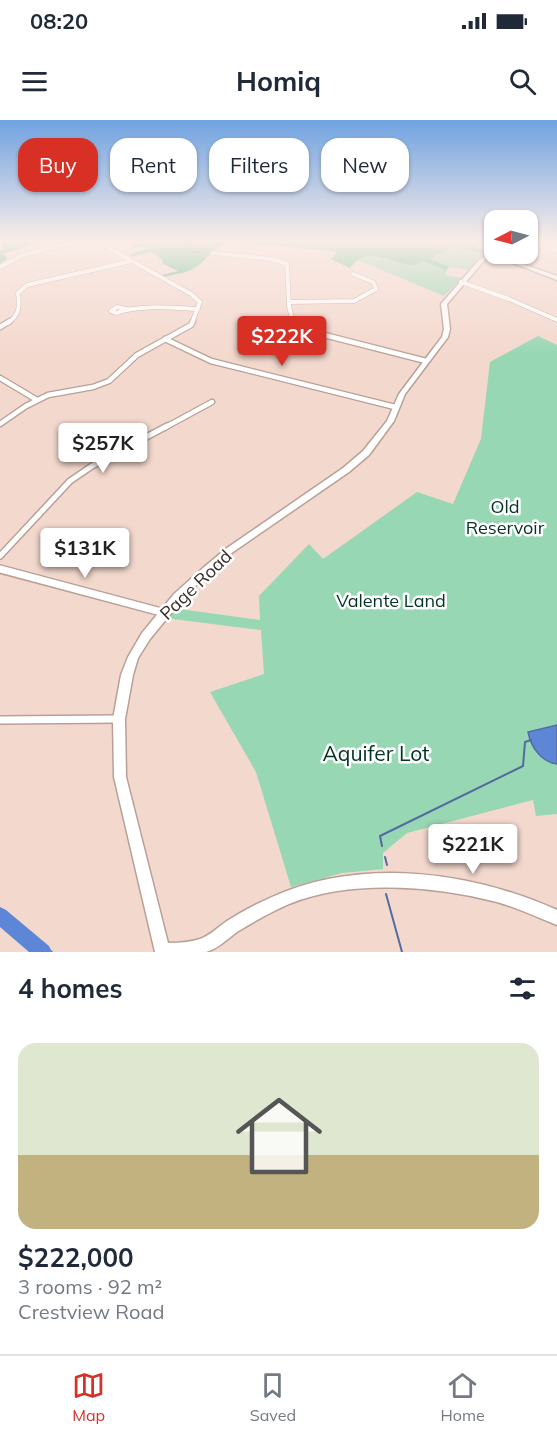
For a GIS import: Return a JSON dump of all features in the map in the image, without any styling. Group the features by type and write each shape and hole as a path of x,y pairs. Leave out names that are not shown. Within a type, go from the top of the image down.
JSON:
{"main road":[{"path":"461,282 464,279"},
{"name":"Page Road","path":"163,951 120,777 119,719 127,675 133,657 178,597 230,550 346,470 366,453 383,433 395,407 445,337 447,325 442,307 461,282"},
{"path":"163,951 205,947 248,918 295,894 345,882 376,879 437,885 503,897 527,903 557,918"}],"street":[{"path":"0,327 17,315 20,308 18,293 27,285 54,279"},
{"path":"0,424 37,400 110,381 137,354 191,324 200,302 163,279"},
{"path":"291,279 292,321 301,329 426,361"},
{"path":"290,302 354,301 376,289 373,282 365,279"},
{"path":"461,282 509,299 557,320"},
{"path":"127,309 198,309"},
{"path":"165,339 211,361 395,407"},
{"path":"0,378 37,400"},
{"path":"0,556 70,481 92,466 212,402"},
{"path":"0,569 165,613"},
{"path":"0,720 119,719"}],"green space":[{"path":"403,279 461,279 444,296"},
{"path":"538,336 557,345 557,814 536,816 533,800 407,833 383,853 383,869 342,873 291,887 256,772 210,692 264,674 261,630 165,618 172,608 260,620 259,596 309,544 323,559 417,492 453,504 481,439 490,362"}],"water":[{"path":"557,725 557,764 551,763 538,753 528,732"},
{"path":"16,920 52,952 32,952 16,937"}],"waterway":[{"path":"382,846 380,836 523,766 525,742 531,740"},
{"path":"385,857 387,865"},
{"path":"386,894 402,952"},
{"path":"0,916 43,952"}],"park label":[{"name":"Old Reservoir","path":"505,517"},
{"name":"Valente Land","path":"391,601"},
{"name":"Aquifer Lot","path":"376,754"}]}
